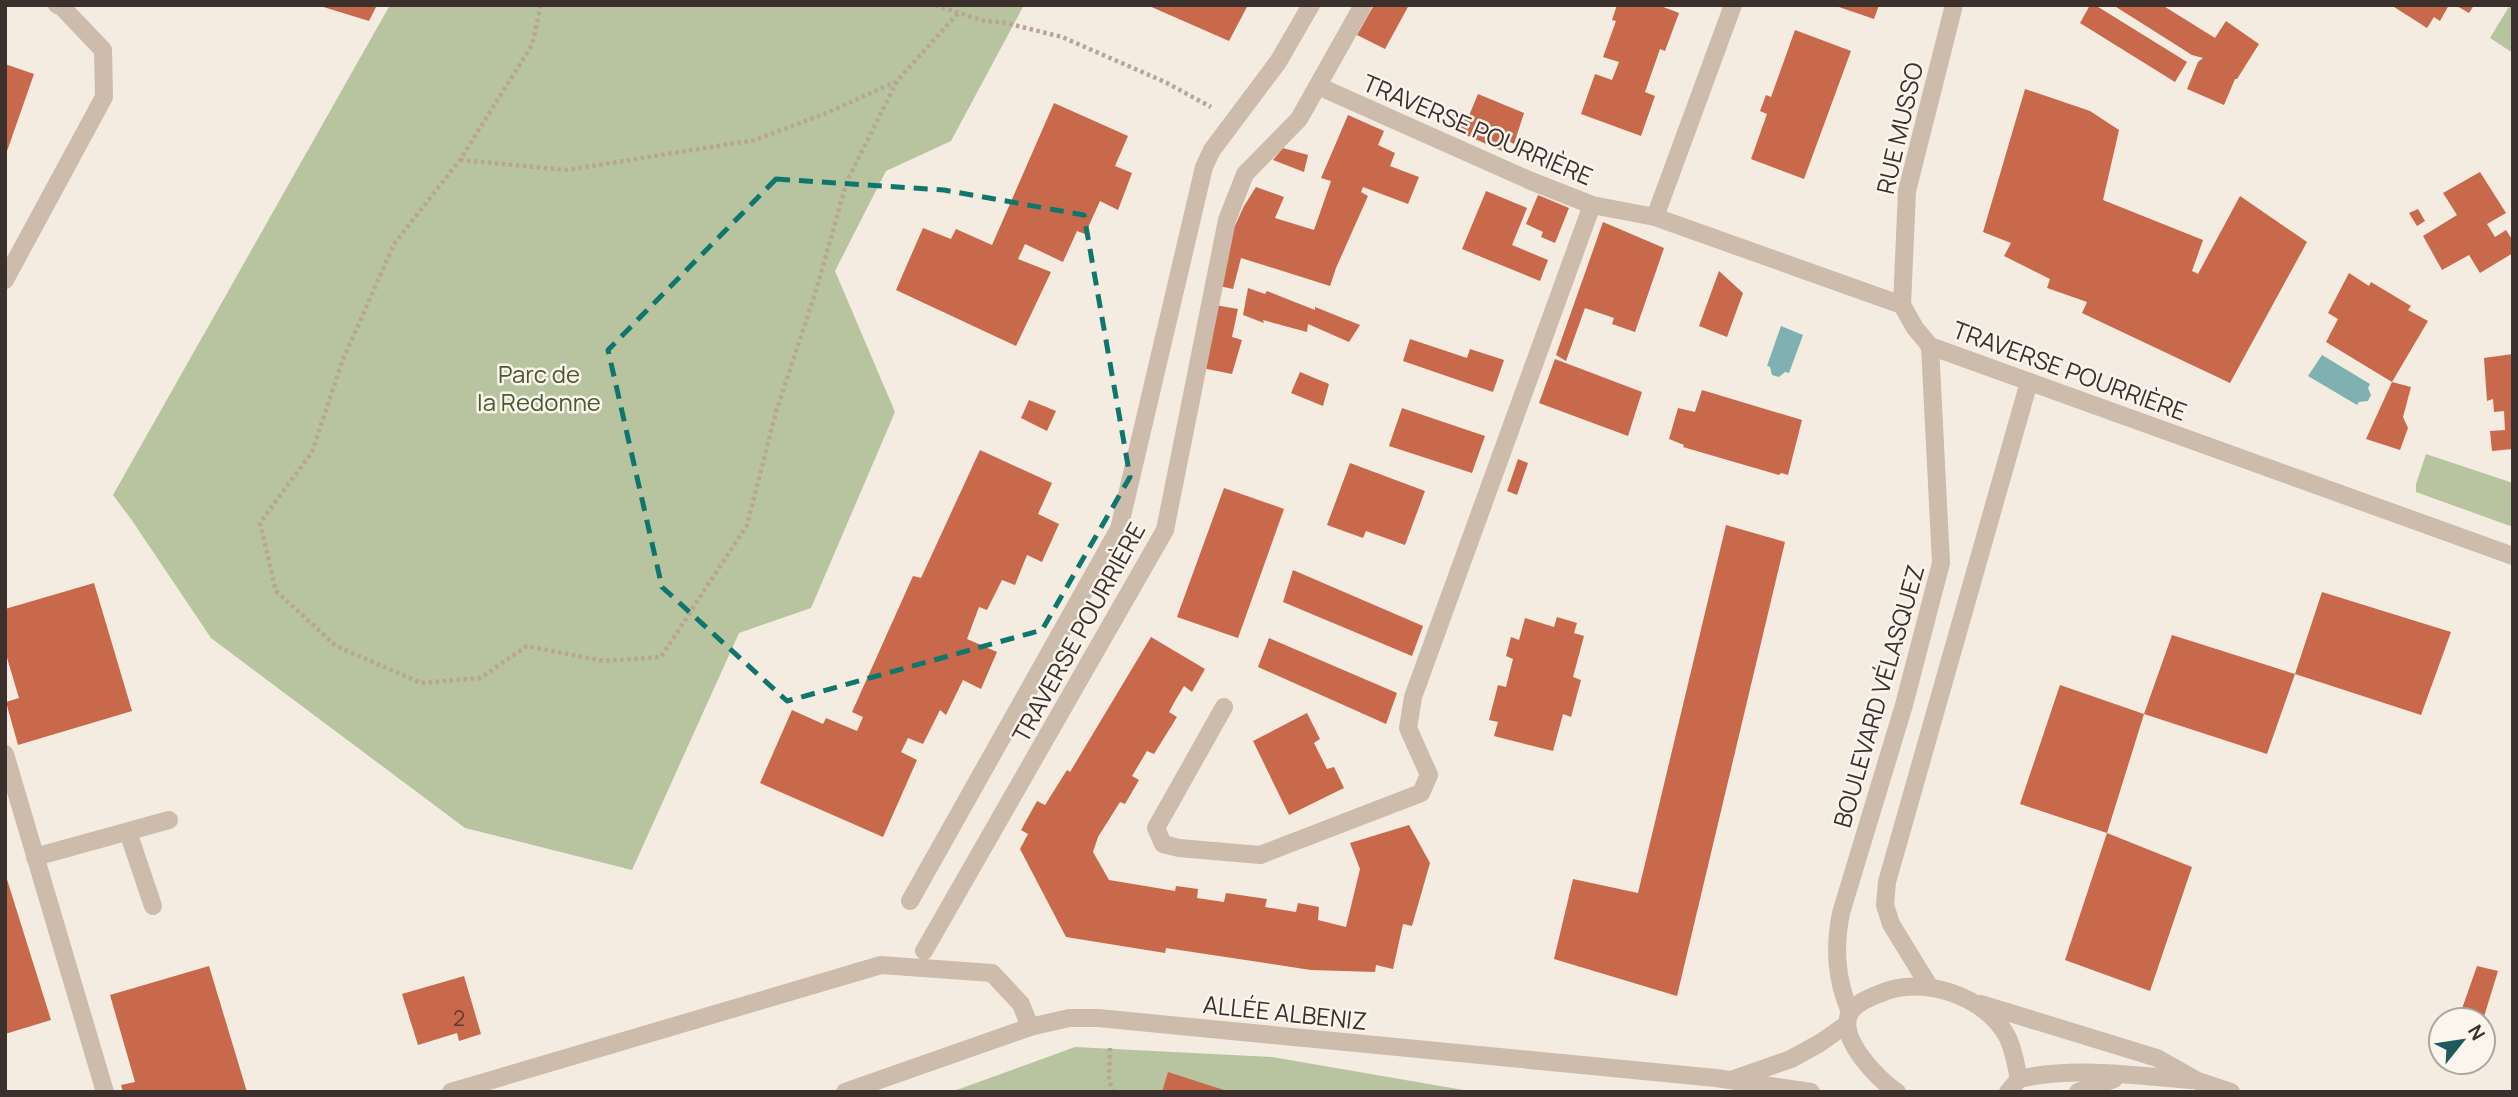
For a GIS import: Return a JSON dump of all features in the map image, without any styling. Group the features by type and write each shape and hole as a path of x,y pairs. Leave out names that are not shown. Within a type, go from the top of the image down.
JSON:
{"street":[{"path":"5,280 104,97 103,50 57,5"},
{"path":"910,901 1119,529 1204,167 1212,150 1278,62 1311,5"},
{"path":"1318,86 1363,5"},
{"path":"1655,218 1733,5"},
{"name":"RUE MUSSO","path":"1902,305 1906,191 1954,5"},
{"name":"TRAVERSE POURRIÈRE","path":"924,951 1165,530 1227,219 1245,174 1299,119 1318,86 1531,181 1592,205 1655,218 1902,305 1915,328 1930,346 2513,556"},
{"path":"1224,707 1156,828 1163,845 1260,855 1421,793 1429,775 1408,728 1413,697 1592,205"},
{"name":"BOULEVARD VÉLASQUEZ","path":"1897,1092 1868,1067 1855,1047 1841,992 1836,939 1841,913 1904,705 1941,563 1930,346"},
{"path":"2029,382 1887,882 1885,905 1891,924 1929,986 2157,1058 2198,1081 2231,1092"},
{"path":"5,754 105,1092"},
{"path":"35,857 169,820"},
{"path":"128,832 153,906"},
{"path":"451,1092 881,965 992,973 1021,1004 1030,1027"},
{"name":"ALLÉE ALBENIZ","path":"1731,1080 1791,1059 1820,1043 1864,1001 1886,990 1909,985 1929,986"},
{"path":"1975,1002 2008,1038 2012,1088 2042,1074 2067,1072 2198,1081"},
{"name":"ALLÉE ALBENIZ","path":"845,1092 1030,1027 1069,1018 1114,1019 1731,1080 1811,1092"},
{"path":"2078,1092 2123,1076"}],"path":[{"path":"541,5 532,45 460,160 394,244 342,362 312,452 260,523 276,591 336,646 421,683 480,678 527,646 604,661 661,657 747,525 776,412 815,295 847,181 897,81 958,13"},
{"path":"935,5 985,21 1002,22 1062,37 1166,82 1207,106 1239,113"},
{"path":"460,160 567,170 755,140 830,113 897,81"},
{"path":"1113,1092 1109,1080 1114,1019"}],"highlighted area":[{"path":"776,179 944,190 1084,215 1130,477 1042,630 787,701 662,587 608,350"}],"green space":[{"name":"Parc de la Redonne","path":"390,5 1024,5 951,141 886,171 835,271 895,412 811,608 739,633 632,870 465,828 211,638 113,495"},
{"path":"2510,5 2513,5 2513,53 2490,38"},
{"path":"2426,454 2513,483 2513,527 2416,492"},
{"path":"1075,1047 1272,1057 1475,1092 951,1092"}],"water":[{"path":"1781,326 1803,335 1789,373 1785,372 1779,377 1772,375 1770,367 1767,366"},
{"path":"2322,355 2370,384 2368,388 2371,395 2368,401 2359,402 2357,405 2308,376"}],"building":[{"path":"317,5 377,5 369,21"},
{"path":"1147,5 1248,5 1229,41"},
{"path":"1374,5 1409,5 1385,49 1357,35"},
{"path":"1617,5 1658,5 1679,13 1665,51 1660,49 1645,92 1655,96 1641,136 1581,114 1595,74 1612,80 1619,62 1603,57 1616,21 1612,20"},
{"path":"1833,5 1879,5 1874,19"},
{"path":"2090,5 2095,5 2187,62 2175,82 2080,23"},
{"path":"2113,5 2162,5 2215,38 2226,21 2259,44 2235,79 2224,105 2187,89 2198,62 2203,58 2192,55"},
{"path":"2391,5 2449,5 2440,21 2434,17 2427,28"},
{"path":"2455,5 2474,5 2469,13"},
{"path":"1795,30 1851,51 1804,179 1751,159 1767,114 1760,111 1766,95 1771,97"},
{"path":"5,64 34,74 6,154 5,154"},
{"path":"2025,89 2090,111 2119,130 2103,200 2203,240 2192,271 2198,274 2240,196 2307,242 2230,383 2082,313 2087,302 2047,288 2050,279 2004,256 2011,243 1983,232"},
{"path":"1478,94 1524,113 1514,144 1507,140 1502,151 1448,127 1454,112 1468,118"},
{"path":"1054,103 1128,136 1115,166 1132,173 1118,210 1100,201 1085,234 1077,231 1063,262 1025,244 1018,259 1051,272 1016,346 896,290 923,228 951,239 956,229 992,245"},
{"path":"1348,115 1384,131 1378,145 1395,153 1390,166 1419,177 1408,204 1363,187 1361,192 1368,196 1330,286 1241,258 1233,289 1219,286 1229,239 1256,187 1284,197 1275,218 1314,230 1331,181 1321,178"},
{"path":"1283,148 1308,155 1304,172 1273,160"},
{"path":"2480,172 2506,213 2487,224 2495,237 2506,230 2513,241 2513,253 2480,273 2469,255 2442,270 2423,236 2457,215 2443,193"},
{"path":"1486,191 1527,208 1512,245 1548,260 1540,281 1462,249"},
{"path":"1538,195 1569,208 1555,243 1541,237 1543,232 1526,224"},
{"path":"2418,209 2425,221 2417,226 2409,213"},
{"path":"1603,222 1664,248 1635,332 1612,324 1614,318 1585,308 1566,361 1556,355"},
{"path":"1719,271 1743,293 1727,337 1699,326"},
{"path":"2349,273 2369,286 2371,282 2411,306 2408,310 2428,321 2392,382 2326,342 2338,319 2328,313"},
{"path":"1248,288 1265,294 1267,291 1360,325 1349,342 1308,324 1307,332 1263,320 1264,323 1243,315"},
{"path":"1215,305 1238,309 1232,337 1242,340 1232,374 1202,368"},
{"path":"1410,339 1467,358 1470,349 1504,360 1493,392 1403,361"},
{"path":"2513,354 2513,449 2492,451 2490,431 2505,430 2504,411 2494,412 2493,399 2487,401 2484,358"},
{"path":"1555,359 1642,392 1628,436 1539,403"},
{"path":"1300,372 1329,384 1323,406 1291,393"},
{"path":"2392,382 2411,387 2403,417 2408,428 2400,450 2366,439"},
{"path":"1702,390 1802,420 1788,475 1779,475 1683,447 1684,445 1669,439 1678,408 1695,412"},
{"path":"1029,400 1056,411 1047,431 1021,418"},
{"path":"1402,408 1485,436 1472,473 1389,446"},
{"path":"980,450 1052,483 1038,514 1059,524 1042,562 1027,555 1015,585 1002,580 987,610 979,607 967,639 997,652 981,689 963,680 946,715 940,710 923,744 908,738 901,752 917,760 883,837 760,783 792,710 823,724 826,718 857,731 863,717 852,712 913,576 921,578"},
{"path":"1518,459 1528,463 1517,495 1507,491"},
{"path":"1350,463 1425,491 1405,545 1366,531 1363,538 1327,525"},
{"path":"1224,488 1284,509 1238,638 1177,617"},
{"path":"1726,525 1785,542 1677,996 1554,959 1573,879 1638,893"},
{"path":"1293,570 1423,626 1412,656 1283,602"},
{"path":"94,583 132,711 18,745 6,702 19,698 5,651 5,609"},
{"path":"2322,592 2451,632 2421,715 2295,674"},
{"path":"1557,617 1577,623 1574,633 1584,636 1573,677 1581,680 1571,717 1563,714 1553,751 1494,736 1498,722 1489,720 1498,685 1506,687 1513,659 1506,656 1511,637 1519,640 1525,618 1554,627"},
{"path":"2172,635 2295,674 2267,754 2144,714"},
{"path":"1151,637 1205,669 1192,692 1184,686 1169,712 1177,717 1154,754 1147,751 1132,776 1139,780 1125,804 1120,802 1098,837 1093,852 1109,880 1175,891 1176,886 1198,889 1197,898 1224,902 1226,893 1267,899 1265,907 1296,912 1298,903 1319,907 1318,920 1346,927 1360,869 1350,843 1409,825 1430,863 1412,926 1403,924 1393,969 1376,965 1375,972 1311,970 1166,948 1165,953 1066,937 1020,849 1028,834 1021,830 1037,801 1045,805 1067,770 1070,772"},
{"path":"1269,638 1397,693 1386,724 1258,667"},
{"path":"2060,685 2144,714 2107,833 2020,804"},
{"path":"1307,713 1320,739 1314,743 1327,769 1334,767 1344,788 1289,815 1253,741"},
{"path":"2107,833 2192,867 2150,991 2065,960"},
{"path":"5,873 51,1020 5,1034"},
{"path":"209,966 247,1092 123,1092 121,1085 135,1082 110,995"},
{"path":"2477,966 2498,971 2487,1006 2463,1006"},
{"path":"464,976 481,1034 459,1041 457,1033 418,1045 402,994"},
{"path":"1168,1072 1227,1091 1227,1092 1162,1092"}]}
